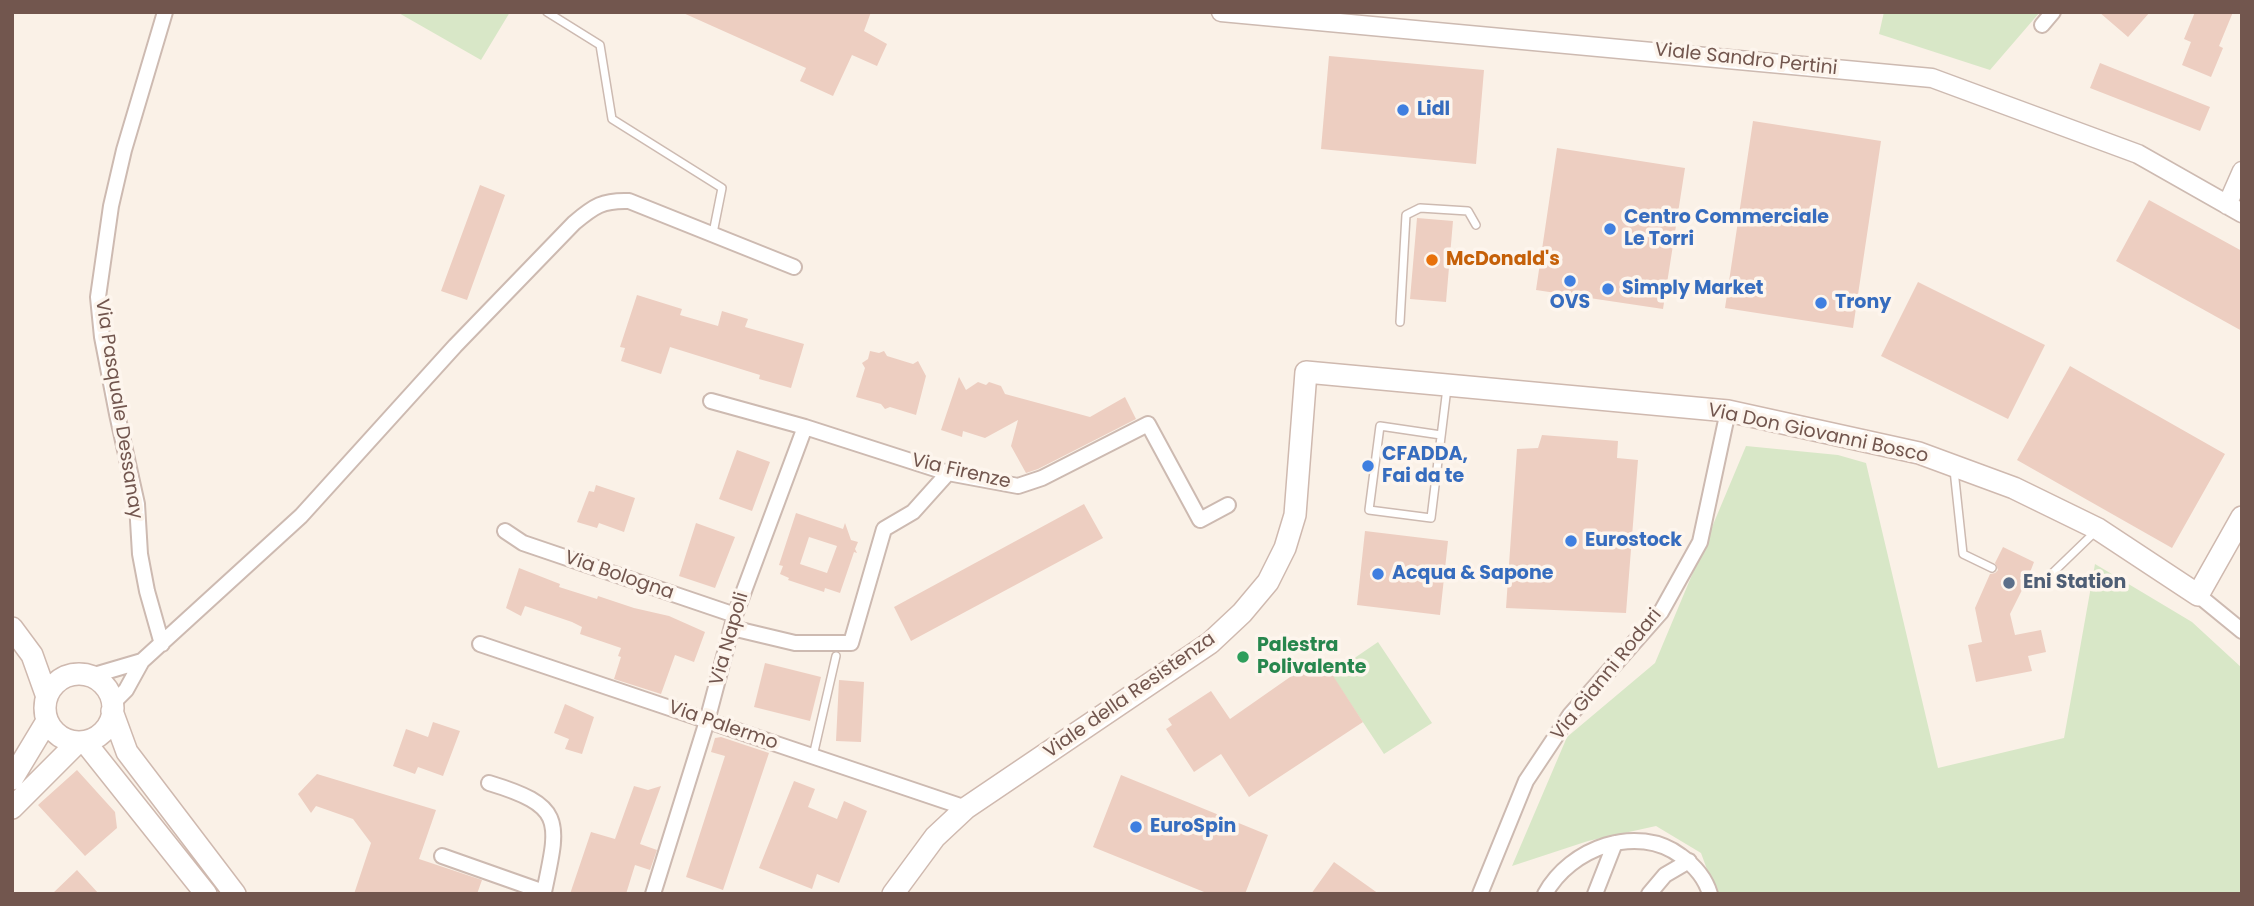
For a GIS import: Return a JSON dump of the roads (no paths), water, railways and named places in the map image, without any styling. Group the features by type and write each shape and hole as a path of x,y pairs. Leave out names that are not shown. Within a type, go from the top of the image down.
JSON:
{"main road":[{"name":"Via Don Giovanni Bosco","path":"1306,372 1728,411 1919,453 2014,488 2098,529 2198,595"},
{"name":"Viale della Resistenza","path":"892,894 935,837 966,808 1210,643 1242,614 1268,582 1285,548 1295,515 1306,372"},
{"path":"2198,595 2242,517"},
{"path":"12,628 32,655 47,697"},
{"path":"32,655 50,666 85,675 101,683 109,692 127,752 234,894"},
{"path":"85,675 59,680 47,697 47,721 59,736 81,742 206,894"},
{"path":"12,808 81,742 104,731 110,722 112,708"},
{"path":"12,779 47,721"}],"street":[{"name":"Via Pasquale Dessanay","path":"162,644 152,612 140,554 137,504 114,401 98,297 111,206 124,150 165,12"},
{"name":"Viale Sandro Pertini","path":"1221,12 1933,78 2138,154 2234,209"},
{"path":"2042,25 2053,12"},
{"path":"2234,209 2242,171"},
{"path":"112,708 126,690 142,661 301,516 454,346 591,208 610,201 629,201 794,267"},
{"name":"Via Firenze","path":"711,401 805,427 948,473 1018,486 1042,478 1148,424 1200,520 1228,505"},
{"name":"Via Gianni Rodari","path":"1480,894 1526,781 1570,715 1661,612 1700,542 1728,411"},
{"name":"Via Napoli","path":"653,894 707,721 733,622 805,427"},
{"name":"Via Bologna","path":"505,531 523,543 795,643 851,643 884,529 913,512 948,473"},
{"name":"Via Don Giovanni Bosco","path":"2198,595 2242,631"},
{"name":"Via Palermo","path":"480,644 966,808"},
{"path":"85,675 142,661"},
{"path":"442,856 543,893 554,838 553,825 545,808 524,793 489,783"},
{"path":"1545,894 1570,863 1586,852 1631,840 1651,841 1672,849 1689,861 1706,881 1710,894"},
{"path":"1595,894 1615,843"},
{"path":"1649,894 1665,875 1689,861"}],"lane":[{"path":"547,12 600,45 612,119 723,188 713,233"},
{"path":"1400,322 1406,215 1420,208 1468,211 1476,225"},
{"path":"1441,435 1380,426 1369,510 1431,518 1441,435 1447,385"},
{"path":"1954,466 1963,554 1992,568"},
{"path":"2026,580 2039,586 2098,529"},
{"path":"812,757 836,656"}],"place":[{"name":"Lidl","path":"1403,110"},
{"name":"Centro Commerciale Le Torri","path":"1610,229"},
{"name":"McDonald's","path":"1432,260"},
{"name":"OVS","path":"1570,281"},
{"name":"Simply Market","path":"1608,289"},
{"name":"Trony","path":"1821,303"},
{"name":"CFADDA, Fai da te","path":"1368,466"},
{"name":"Eurostock","path":"1571,541"},
{"name":"Acqua & Sapone","path":"1378,574"},
{"name":"Eni Station","path":"2009,583"},
{"name":"Palestra Polivalente","path":"1243,657"},
{"name":"EuroSpin","path":"1136,827"}]}
